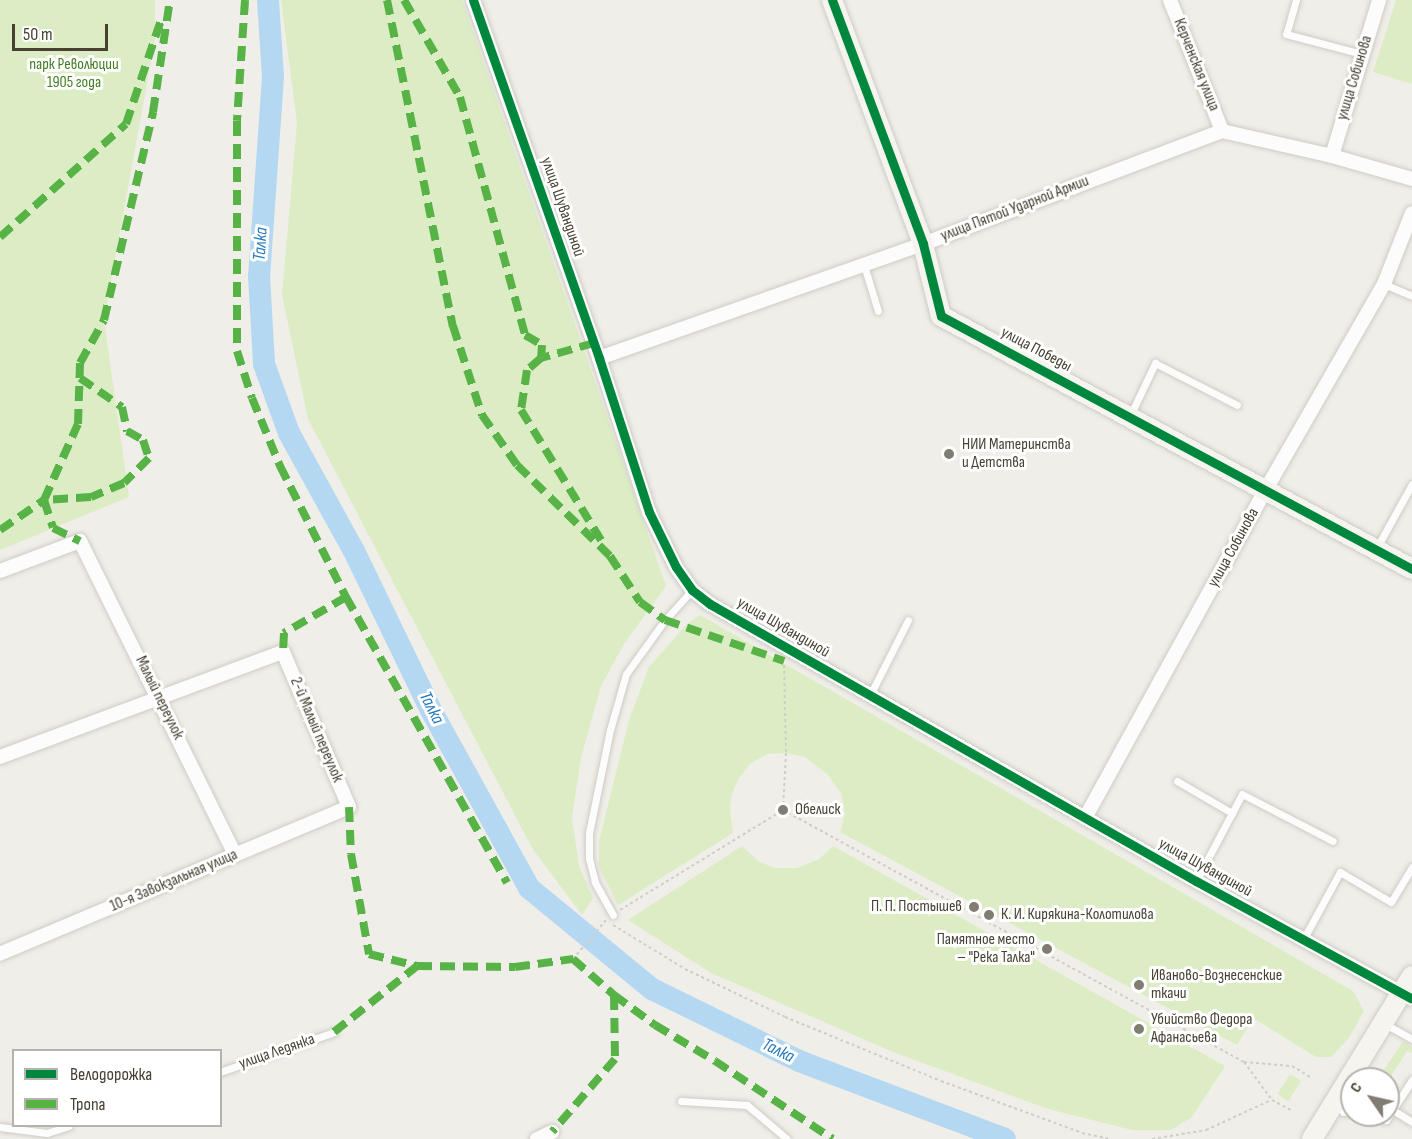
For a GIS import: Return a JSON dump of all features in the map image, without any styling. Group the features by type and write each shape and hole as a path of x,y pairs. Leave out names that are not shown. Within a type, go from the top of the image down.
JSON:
{"street":[{"name":"улица Шувандиной","path":"473,0 599,358 649,512 676,567 692,590 710,604 1196,881 1409,990"},
{"name":"улица Победы","path":"832,0 923,244 941,316 1412,569"},
{"name":"Керченская улица","path":"1170,0 1222,131"},
{"name":"улица Собинова","path":"1332,156 1379,0"},
{"name":"улица Пятой Ударной Армии","path":"599,358 923,244 1222,131"},
{"path":"1222,131 1332,156 1412,179"},
{"name":"улица Собинова","path":"1085,818 1265,491 1384,284 1412,213"},
{"name":"Малый переулок","path":"0,571 80,541 235,855"},
{"name":"2-й Малый переулок","path":"159,698 283,652 349,807"},
{"path":"0,757 159,698"},
{"name":"10-я Завокзальная улица","path":"0,954 349,807"},
{"path":"1312,1139 1409,990"},
{"path":"1368,1067 1387,1026"},
{"path":"1326,1139 1340,1120"},
{"path":"537,1139 552,1132"}],"lane":[{"path":"1296,0 1286,34 1362,54"},
{"path":"864,265 878,310"},
{"path":"1384,284 1412,296"},
{"path":"1130,418 1155,363 1237,405"},
{"path":"1376,549 1412,484"},
{"path":"610,917 595,882 589,858 590,833 610,729 626,674 665,620 692,590"},
{"path":"869,695 908,620"},
{"path":"1177,782 1232,813"},
{"path":"1196,881 1242,794 1333,841"},
{"path":"1304,938 1340,872 1391,902 1412,867"},
{"path":"1387,1026 1412,1039"},
{"name":"улица Ледянка","path":"222,1071 334,1032"},
{"path":"1400,1099 1412,1080"},
{"path":"681,1101 747,1105 786,1139"},
{"path":"0,1127 47,1133 64,1127"}],"path":[{"path":"783,810 786,753 784,661"},
{"path":"573,959 610,917 783,810"},
{"path":"783,810 1244,1062 1292,1066 1312,1078"},
{"path":"610,917 618,929 685,969 785,1017 995,1101 1082,1133 1111,1139"},
{"path":"1244,1062 1272,1100 1293,1111"},
{"path":"1152,1139 1206,1130 1272,1100"}],"green space":[{"name":"парк Революции 1905 года","path":"0,0 155,0 155,39 104,320 129,497 0,550"},
{"path":"281,0 462,0 666,586 624,644 601,686 581,758 572,818 579,866 593,898 582,915 532,848 308,419 282,295 297,123"},
{"path":"1396,0 1412,0 1412,84 1373,72"},
{"path":"700,615 1353,991 1364,1011 1349,1038 1331,1057 1316,1057 1253,1018 1237,1045 840,832 845,814 841,793 827,774 805,757 786,753 767,754 750,764 739,778 732,793 730,808 733,833 618,905 599,867 599,841 629,720 649,667 687,624"},
{"path":"742,846 758,861 775,868 797,868 819,859 833,846 1225,1066 1192,1117 1171,1130 1132,1130 1048,1109 893,1052 711,973 628,920"},
{"path":"1403,1041 1412,1047 1412,1053 1407,1051 1397,1067 1386,1067"},
{"path":"1290,1074 1301,1081 1288,1101 1277,1094"}],"waterway":[{"name":"Талка","path":"268,0 273,77 259,276 264,364 289,433 354,551 432,712 529,888 652,989 799,1061 1005,1139"}],"marked path":[{"path":"0,530 44,500 78,424 80,363 104,320 153,112 170,0"},
{"path":"245,0 237,121 237,351 252,398 280,466 346,597 284,633 283,652"},
{"path":"387,0 453,326 482,415 517,465 610,556 640,602 665,620 784,661"},
{"path":"404,0 460,97 525,335 542,345 541,358"},
{"path":"0,237 126,124 161,20"},
{"path":"594,343 541,358 527,370 521,410 601,540"},
{"path":"80,378 122,407 127,431 143,440 149,458 124,483 91,497 44,500 53,528 80,541"},
{"path":"346,597 507,883"},
{"path":"349,807 351,854 369,954 417,966 515,967 573,959 614,995 615,1059 552,1132"},
{"path":"334,1032 417,966"},
{"path":"614,995 655,1025 715,1061 833,1139"}],"cycle path":[{"path":"473,0 599,358 649,512 676,567 692,590 710,604 1196,881 1411,998"},
{"path":"832,0 923,244 941,316 1412,569"}],"place":[{"name":"НИИ Материнства и Детства","path":"949,454"},
{"name":"Обелиск","path":"783,810"},
{"name":"П. П. Постышев","path":"974,907"},
{"name":"К. И. Кирякина-Колотилова","path":"989,915"},
{"name":"Памятное место – \"Река Талка\"","path":"1047,949"},
{"name":"Иваново-Вознесенские ткачи","path":"1139,985"},
{"name":"Убийство Федора Афанасьева","path":"1139,1029"}]}
